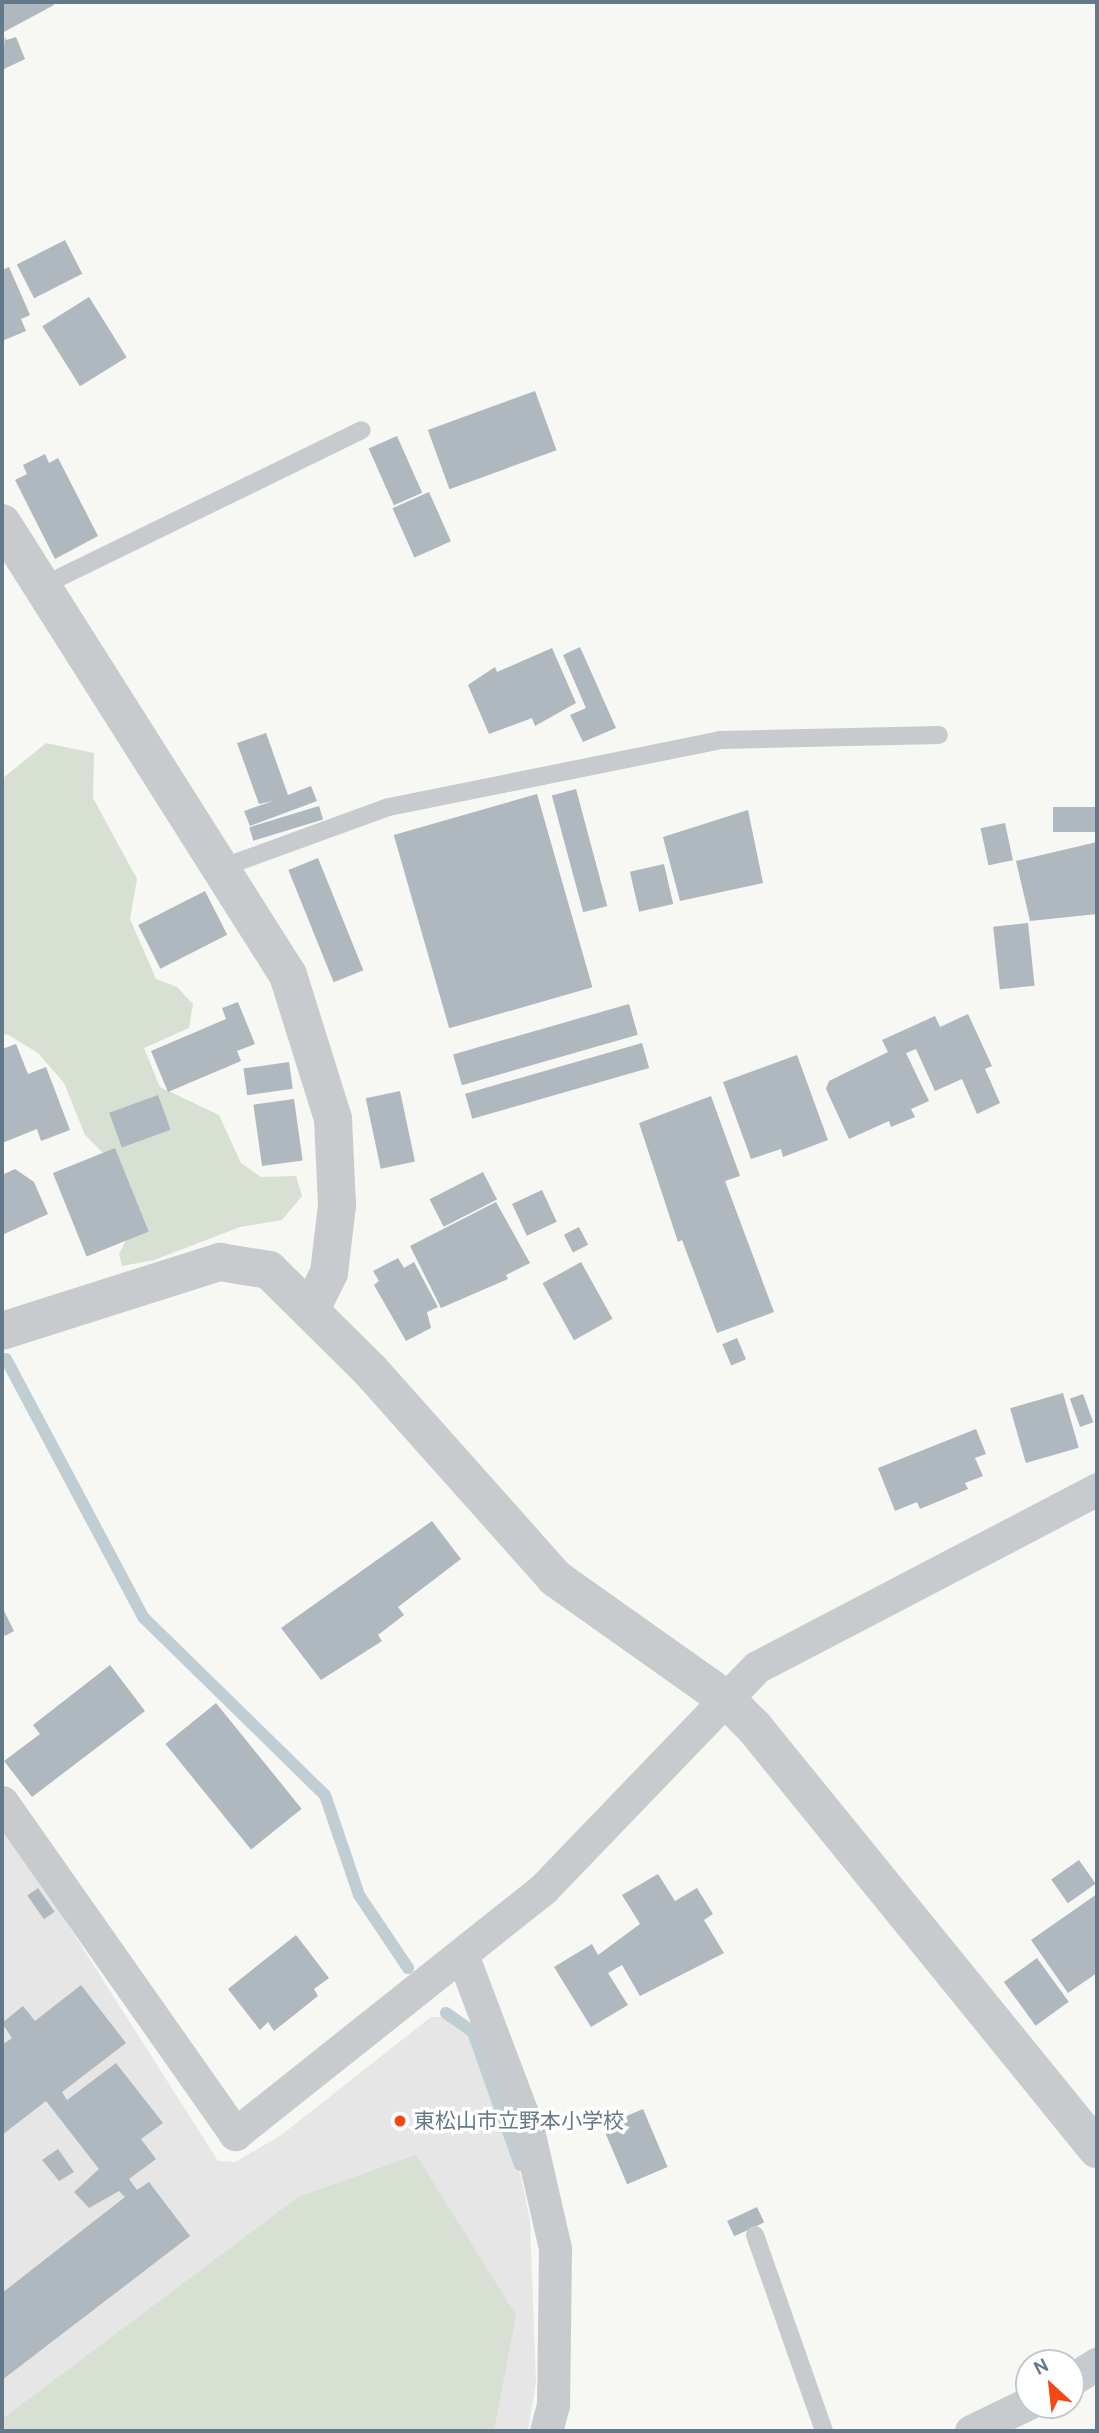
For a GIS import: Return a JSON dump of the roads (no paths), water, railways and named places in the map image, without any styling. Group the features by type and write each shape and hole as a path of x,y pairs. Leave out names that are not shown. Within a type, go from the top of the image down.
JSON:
{"street":[{"path":"2,523 38,588 288,975 333,1119 337,1205 329,1273 311,1309"},
{"path":"2,1331 220,1262 269,1270 311,1309 555,1578 726,1699 1097,2148"},
{"path":"2,1802 234,2134 463,1957 543,1889 757,1667 786,1648 875,1608 1097,1489"},
{"path":"463,1957 527,2126 555,2248 553,2405 546,2431"},
{"path":"971,2431 1015,2410"}],"lane":[{"path":"38,588 362,430"},
{"path":"221,868 388,807 720,740 939,735"},
{"path":"755,2235 824,2431"}],"waterway":[{"path":"6,1359 144,1618 325,1795 359,1895 408,1968"},
{"path":"446,2013 473,2032 520,2165"}],"place":[{"name":"東松山市立野本小学校","path":"400,2121"}]}
